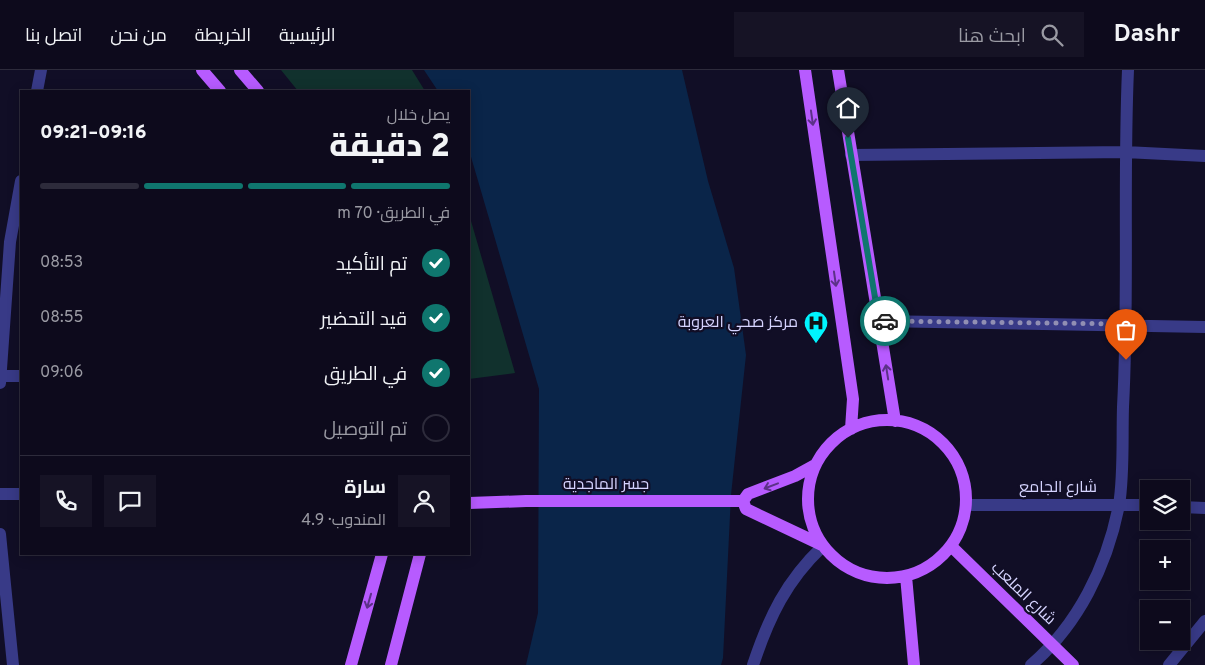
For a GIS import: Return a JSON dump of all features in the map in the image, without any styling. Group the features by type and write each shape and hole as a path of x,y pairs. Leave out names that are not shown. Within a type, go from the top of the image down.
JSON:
{"main road":[{"path":"202,70 219,90"},
{"path":"240,70 257,90"},
{"path":"805,70 853,399 851,428"},
{"path":"838,70 894,420"},
{"path":"816,465 795,476 748,494 743,501 746,509 823,546 840,562 860,574 883,578 906,576 923,570 938,560 951,546 962,527 966,505 964,480 955,458 939,439 918,426 894,420 872,422 851,428 830,444 816,465 810,481 809,506 815,531 823,546"},
{"name":"جسر الماجدية","path":"470,503 526,501 743,501"},
{"name":"شارع الملعب","path":"951,546 1073,665"},
{"path":"351,665 382,555"},
{"path":"392,665 420,555"},
{"path":"906,576 914,665"}],"street":[{"path":"37,90 41,70"},
{"path":"1031,665 1053,646 1069,625 1095,579 1105,554 1119,504 1127,324 1125,152 1128,70"},
{"path":"851,155 1125,152 1205,156"},
{"path":"0,383 5,242 20,185"},
{"path":"879,321 1127,324 1205,327"},
{"path":"0,376 20,376"},
{"path":"0,494 20,494"},
{"name":"شارع الجامع","path":"966,505 1140,505"},
{"path":"1190,507 1205,508"},
{"path":"0,534 13,665"},
{"path":"753,665 765,627 783,592 803,565 823,546"},
{"path":"1169,665 1205,621"}],"green space":[{"path":"281,70 412,70 424,90 297,90"},
{"path":"470,217 515,373 470,379"}],"water":[{"path":"424,70 682,70 708,181 734,268 746,355 731,495 723,658 721,665 526,665 538,613 539,389 470,153 470,90 437,90"}],"way so far":[{"path":"885,321 1127,324 1126,360"}],"place":[{"name":"مركز صحي العروبة","path":"816,344"}],"route":[{"path":"848,138 879,321 885,321"}]}
